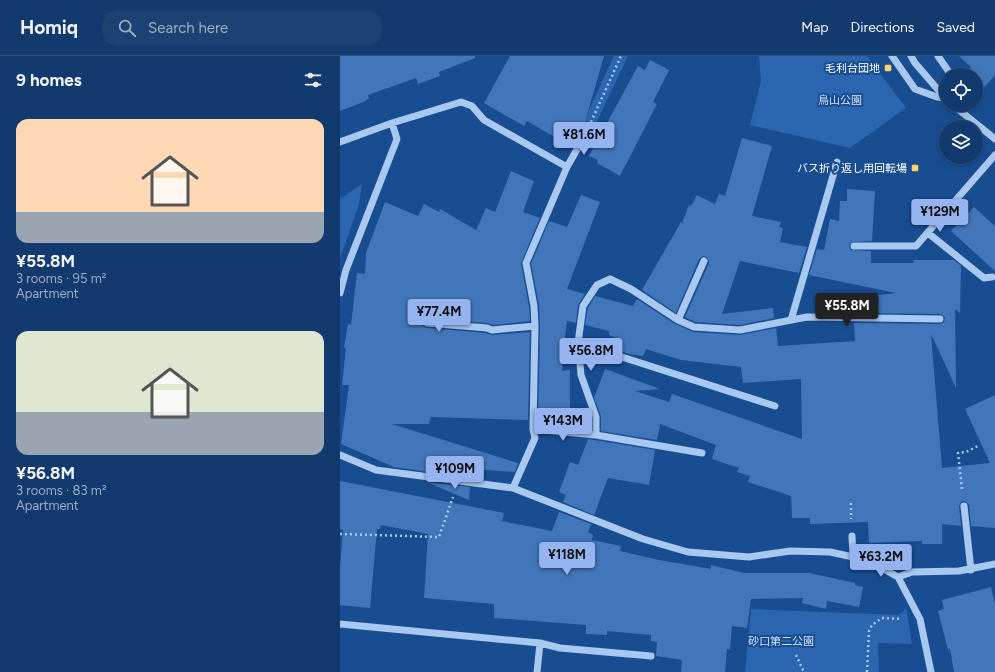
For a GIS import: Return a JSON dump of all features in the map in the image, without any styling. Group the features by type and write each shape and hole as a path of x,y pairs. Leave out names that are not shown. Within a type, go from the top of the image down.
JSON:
{"street":[{"path":"892,56 915,89 939,97"},
{"path":"911,56 915,63 939,91"},
{"path":"938,56 946,68"},
{"path":"340,142 392,123 461,102 472,106 484,120 567,167"},
{"path":"962,112 995,139"},
{"path":"340,293 346,270 397,139 392,123"},
{"path":"513,488 535,438 533,429 534,306 526,263 567,167 584,137"},
{"path":"854,246 916,246 995,155"},
{"path":"791,320 837,162"},
{"path":"928,233 984,278 992,277"},
{"path":"678,320 704,261"},
{"path":"596,435 596,417 581,375 578,343 584,306 597,285 610,280 631,289 678,320 694,327 740,330 807,317 940,319"},
{"path":"427,323 487,328 492,330 535,326"},
{"path":"578,343 775,406"},
{"path":"533,429 596,435 702,453"},
{"path":"340,455 376,470 513,488 643,539 688,552 749,557 790,551 830,552 875,564 898,577 920,619 931,672"},
{"path":"964,506 971,570"},
{"path":"852,536 853,557"},
{"path":"898,577 912,572 971,570 995,564"},
{"path":"340,624 540,643 560,648 651,656"},
{"path":"537,672 540,643"}],"path":[{"path":"584,137 621,56"},
{"path":"964,506 958,453 966,452 980,445"},
{"path":"340,534 440,537 459,480"},
{"path":"867,672 869,631 872,625 882,618 911,620 920,619"},
{"path":"796,655 803,670 806,672"}],"green space":[{"path":"613,56 628,56 589,138 579,132"},
{"name":"鳥山公園","path":"759,56 867,56 906,108 850,148 750,125 761,81"},
{"path":"362,184 359,204 340,259 340,199"},
{"name":"砂口第二公園","path":"906,607 912,644 878,643 879,672 745,672 751,609 898,615 903,612"}],"building":[{"path":"340,56 475,56 475,58 439,72 440,76 418,84 416,78 368,95 369,99 366,101 340,111"},
{"path":"510,56 604,56 582,132 572,147 527,121 524,126 484,103"},
{"path":"959,56 995,56 995,75 983,89 983,68 970,68 971,67"},
{"path":"650,60 669,70 653,102 657,104 620,176 597,163 598,160 589,156 638,66 645,70"},
{"path":"742,138 772,146 752,216 781,222 779,227 783,228 780,242 807,247 799,273 740,261 722,314 773,308 774,318 740,325 695,322 685,317 709,263 709,260 706,257 703,256 699,259 676,313 642,290 681,222 682,223 689,205 691,206 697,195 715,204 719,194 725,196"},
{"path":"511,171 534,181 523,212 540,218 521,263 530,321 493,325 487,323 427,318 423,320 422,323 424,327 427,328 486,333 492,335 530,332 528,420 431,417 429,424 392,424 518,463 515,472 472,469 471,478 394,467 341,444 349,385 342,385 346,348 344,348 348,324 351,325 357,273 365,274 366,253 385,202 418,216 424,204 439,212 440,209 476,230 486,208 495,212"},
{"path":"847,189 875,191 872,241 852,242 849,246 851,250 871,251 871,263 913,263 914,260 954,260 961,266 960,313 955,309 956,388 931,334 942,468 990,463 965,409 995,395 995,528 971,526 969,505 963,501 959,506 961,526 942,524 942,544 922,544 922,541 869,543 868,522 810,524 810,518 792,518 791,496 748,482 750,476 737,472 739,468 712,459 716,445 660,424 657,440 601,431 601,416 594,398 605,369 660,389 635,391 669,402 672,394 802,439 801,379 743,383 741,367 681,360 646,349 643,356 612,349 617,338 609,335 609,331 585,325 588,308 595,296 633,306 637,299 675,324 693,332 740,335 776,328 778,346 855,341 854,323 940,324 944,322 945,317 940,314 854,313 854,298 896,293 809,275 817,249 824,250 830,219 839,221 840,201 847,201"},
{"path":"581,195 600,202 567,289 585,294 578,305 576,323 567,321 563,354 562,371 570,370 570,420 538,420 540,326 539,305 531,264 549,221 567,227"},
{"path":"974,207 995,226 995,271 951,231"},
{"path":"588,439 655,450 649,485 608,478 594,515 563,502 566,495 559,492 570,462 578,465"},
{"path":"340,481 504,513 502,521 552,531 559,512 591,524 588,532 593,535 592,540 621,546 620,551 659,560 711,569 711,565 744,573 809,573 855,583 855,585 863,587 859,607 827,601 826,609 802,603 803,598 751,599 747,628 732,626 730,649 727,649 725,672 681,672 682,660 656,656 657,642 651,641 651,635 607,631 607,635 586,634 586,625 494,618 494,604 424,598 428,534 381,525 380,529 377,529 370,608 340,605 340,568 343,530 340,529"},
{"path":"426,482 470,487 469,500"},
{"path":"991,587 995,604 995,672 954,672 950,649 948,650 938,611 944,609 942,600"}],"place":[{"name":"毛利台団地","path":"888,68"},
{"name":"バス折り返し用回転場","path":"915,168"}]}
